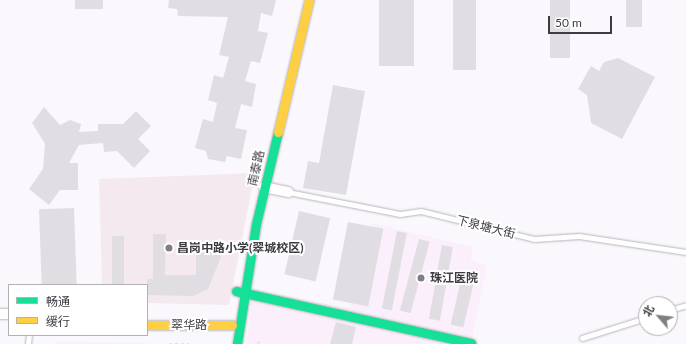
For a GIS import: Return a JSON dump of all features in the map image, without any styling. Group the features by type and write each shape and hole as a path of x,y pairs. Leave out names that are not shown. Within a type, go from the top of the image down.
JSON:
{"main road":[{"name":"南泰路","path":"237,344 240,292 258,180 300,0"},
{"name":"南泰路","path":"230,344 232,325 309,0"},
{"path":"240,292 471,343"},
{"name":"翠华路","path":"148,325 232,325"}],"street":[{"path":"264,187 288,192"}],"lane":[{"name":"下泉塘大街","path":"288,192 400,214 421,211 534,239 579,236 686,252"},
{"path":"582,338 638,320"}],"path":[{"path":"258,344 259,338"},
{"path":"169,344 189,344"}],"shaded area":[{"name":"昌岗中路小学(翠城校区)","path":"255,173 229,305 148,303 148,284 102,284 99,179"},
{"name":"珠江医院","path":"371,223 472,247 471,260 487,266 471,344 247,344 252,291 350,308"},
{"path":"58,341 168,344 56,344"}],"building":[{"path":"75,0 103,0 103,9 75,9"},
{"path":"169,0 276,0 272,16 261,13 258,31 268,33 260,63 251,61 245,81 256,84 252,107 241,104 235,128 247,130 241,159 227,156 225,162 208,159 206,151 195,148 203,119 213,122 217,103 208,100 214,75 223,78 229,57 219,55 228,17 178,16 177,9 168,8"},
{"path":"379,0 414,0 414,66 379,66"},
{"path":"453,0 476,0 476,70 453,70"},
{"path":"550,0 570,0 570,58 550,58"},
{"path":"626,0 642,0 642,27 626,27"},
{"path":"618,58 655,77 622,139 591,123 587,95 578,89 591,66 599,71 604,62"},
{"path":"333,85 365,91 346,195 303,188 308,161 319,163"},
{"path":"44,107 60,125 70,120 81,124 79,132 98,131 98,124 123,124 136,111 151,126 138,139 150,151 134,168 117,151 104,152 103,143 79,145 69,163 78,163 78,190 60,190 49,205 29,189 43,169 45,144 32,123"},
{"path":"74,208 77,284 42,284 39,209"},
{"path":"299,211 330,218 316,282 284,274"},
{"path":"348,222 383,229 368,306 333,300"},
{"path":"397,231 407,233 392,310 382,309"},
{"path":"153,234 166,234 165,275 196,275 196,247 221,247 221,257 208,289 193,296 148,295 147,279 153,279"},
{"path":"112,236 124,236 124,284 112,284"},
{"path":"419,239 430,242 410,313 400,310"},
{"path":"442,245 453,247 440,321 429,319"},
{"path":"463,271 476,274 463,328 451,325"},
{"path":"336,322 356,327 352,344 330,344"}],"traffic: fast":[{"path":"237,344 256,224 278,132"},
{"path":"236,291 471,343"}],"traffic: slow":[{"path":"278,132 309,0"},
{"path":"148,325 232,325"}],"place":[{"name":"昌岗中路小学(翠城校区)","path":"169,248"},
{"name":"珠江医院","path":"421,278"}]}
